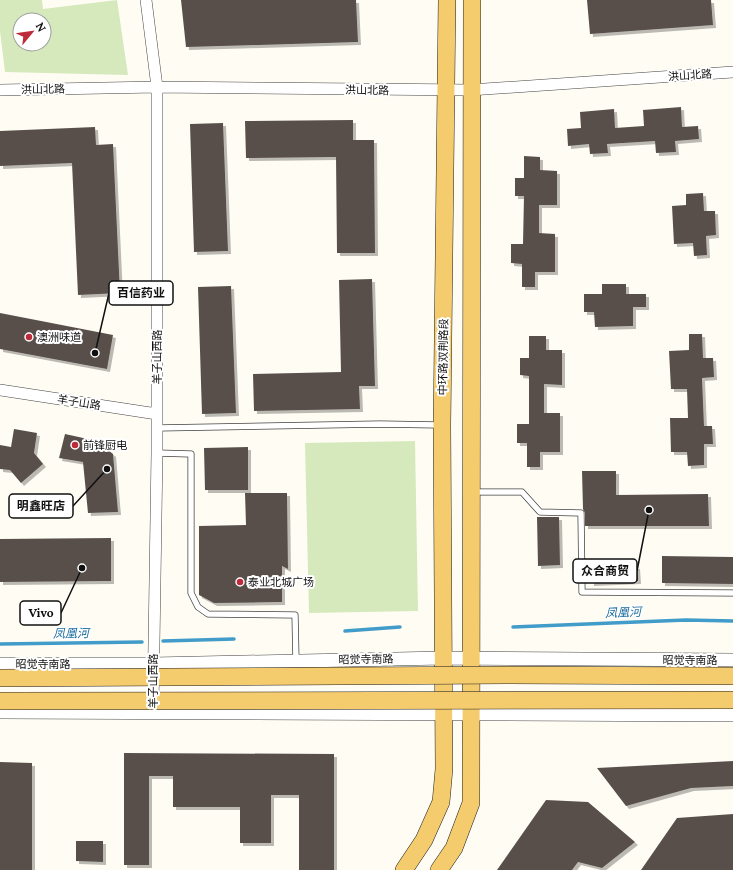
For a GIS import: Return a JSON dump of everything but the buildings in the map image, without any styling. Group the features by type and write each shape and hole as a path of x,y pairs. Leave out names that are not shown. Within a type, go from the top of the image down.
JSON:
{"main road":[{"name":"中环路双荆路段","path":"404,870 424,840 441,802 444,769 442,658 442,425 447,0"},
{"path":"439,870 454,848 470,803 472,714 470,658 470,90 472,0"},
{"name":"昭觉寺南路","path":"0,678 508,675 733,676"},
{"path":"0,701 733,700"}],"street":[{"name":"羊子山西路","path":"146,0 157,87 157,453 153,714"},
{"name":"洪山北路","path":"0,90 157,87 446,91 733,72"},
{"name":"羊子山路","path":"0,390 157,414"},
{"name":"昭觉寺南路","path":"0,664 153,664 442,658 733,660"},
{"path":"0,712 153,714 733,715"}],"lane":[{"path":"157,428 380,424 442,425"},
{"path":"157,453 191,454 191,593 198,607 208,614 294,615 296,661"},
{"path":"470,492 522,492 540,512 581,513 582,592 733,593"}],"green space":[{"path":"0,0 42,0 43,9 117,0 128,75 5,72 0,31"},
{"path":"415,441 418,611 309,613 305,443"}],"waterway":[{"name":"凤凰河","path":"513,627 686,620 733,621"},
{"name":"凤凰河","path":"345,631 400,627"},
{"name":"凤凰河","path":"163,641 234,639"},
{"name":"凤凰河","path":"0,644 142,642"}],"place":[{"name":"澳洲味道","path":"29,337"},
{"name":"百信药业","path":"95,353"},
{"name":"前锋厨电","path":"75,445"},
{"name":"明鑫旺店","path":"107,469"},
{"name":"众合商贸","path":"649,510"},
{"name":"Vivo","path":"82,568"},
{"name":"泰业北城广场","path":"240,582"}]}
